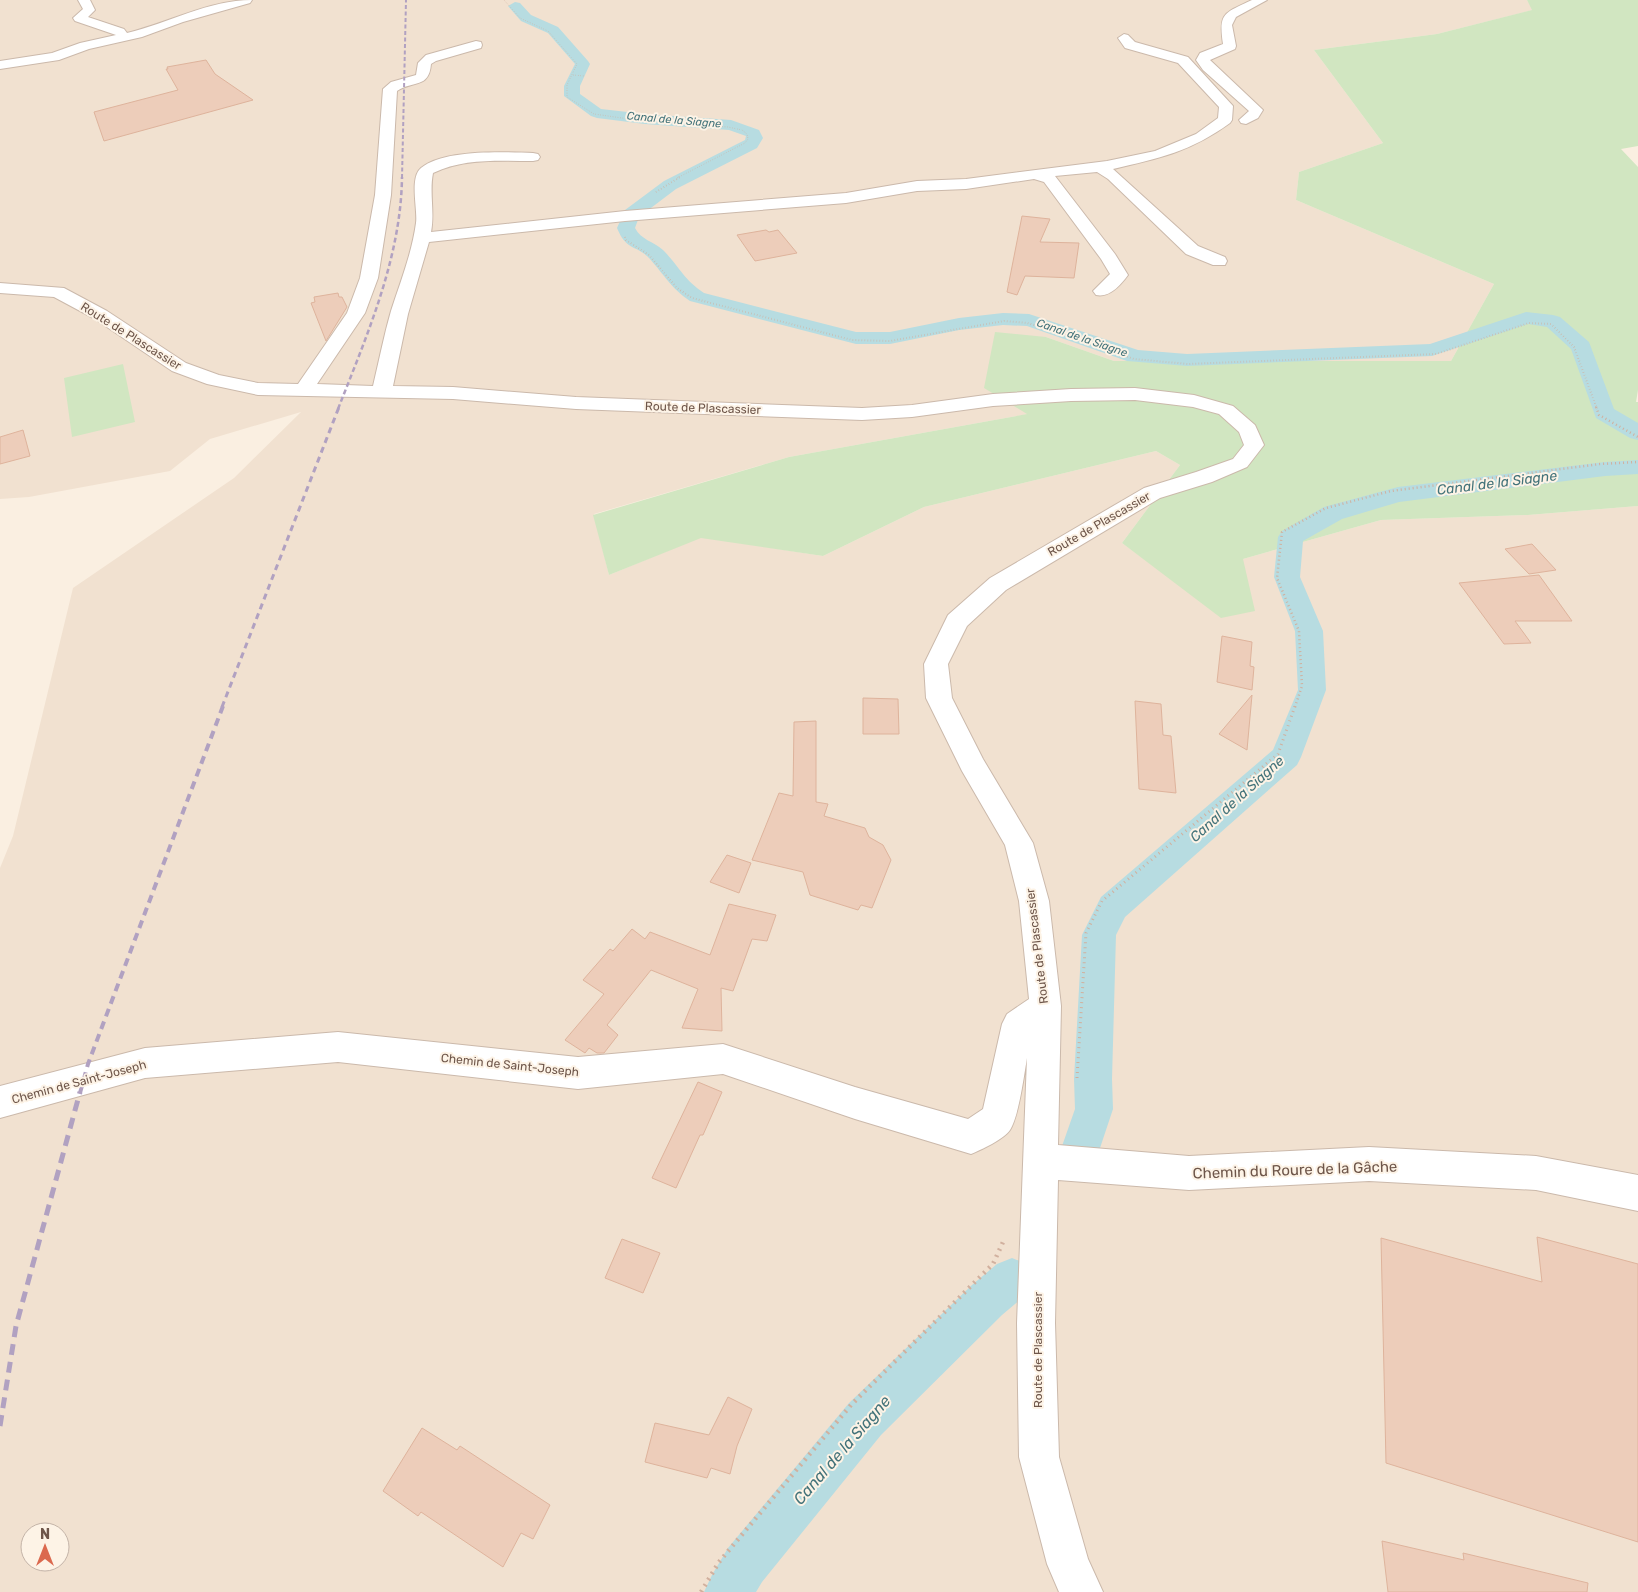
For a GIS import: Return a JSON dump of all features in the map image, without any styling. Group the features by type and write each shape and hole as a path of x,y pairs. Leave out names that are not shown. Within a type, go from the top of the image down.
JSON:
{"street":[{"path":"84,0 89,10 79,18 120,32 124,37"},
{"path":"0,66 54,57 246,0"},
{"path":"1246,120 1256,110 1208,67 1203,60 1205,56 1230,46 1226,25 1231,15 1262,0"},
{"path":"422,238 624,216 846,198 917,186 966,184 1100,167 1160,154 1184,142 1201,137 1225,120 1226,106 1183,60 1130,45 1124,38"},
{"path":"303,391 356,313 369,278 378,238 384,195 390,89 396,85 421,78 424,73 425,63 432,58 476,45"},
{"path":"382,391 399,314 422,238 425,221 422,188 426,171 439,163 472,158 532,157"},
{"path":"1100,167 1113,176 1192,250 1219,261"},
{"path":"1036,174 1049,179 1109,258 1119,275 1102,291"},
{"name":"Route de Plascassier","path":"0,288 58,292 101,315 166,360 198,375 258,389 382,391 586,403 862,414 912,412 993,400 1071,395 1135,394 1194,401 1226,410 1248,429 1254,445 1240,463 1204,477 1152,492 998,584 957,620 936,664 939,698 972,764 1020,843 1034,901 1045,1006 1036,1323 1039,1457 1074,1589"},
{"name":"Chemin de Saint-Joseph","path":"0,1102 145,1063 338,1047 578,1073 723,1059 855,1103 971,1137 998,1119 1018,1024 1045,1006"},
{"name":"Chemin du Roure de la Gâche","path":"1041,1161 1189,1173 1369,1164 1536,1173 1637,1191"}],"path":[{"path":"504,0 520,18 548,32 577,64 567,85 566,97 594,114 643,121 728,127 742,130 747,134 748,139 745,143 665,185 624,216 621,228 626,240 649,255 677,288 692,298 852,340 890,341 1004,321 1027,323 1062,333 1134,359 1188,364 1436,354 1529,322 1550,324 1574,347 1598,415 1638,437"},
{"path":"573,75 584,76"},
{"path":"1076,1087 1086,933 1102,900 1278,754 1302,686 1299,631 1277,578 1282,532 1326,508 1391,491 1600,464 1638,462"},
{"path":"701,1592 719,1562 851,1405 993,1264 1005,1240"}],"shaded area":[{"path":"0,0 1527,0 1533,10 1437,34 1314,50 1383,143 1299,172 1296,200 1494,284 1451,361 1114,361 1046,337 1028,414 789,457 594,514 609,575 701,537 823,556 924,507 1156,451 1180,465 1122,543 1166,575 1243,559 1381,520 1528,515 1638,506 1638,1592 0,1592 0,868 13,836 73,588 234,478 301,412 210,439 170,471 29,497 0,499"}],"green space":[{"path":"1527,0 1638,0 1638,146 1621,149 1638,167 1638,390 1636,402 1638,402 1638,506 1528,515 1381,520 1243,559 1255,611 1221,618 1122,543 1180,465 1156,451 924,507 823,556 701,538 609,575 593,515 789,457 1027,414 984,388 995,332 1046,337 1114,361 1451,361 1494,284 1296,200 1299,172 1383,143 1314,50 1437,34 1532,10"},
{"path":"123,364 135,422 72,437 64,378"}],"building":[{"path":"206,60 215,74 253,100 104,141 94,112 178,90 166,69 168,69 167,67"},
{"path":"1022,216 1050,219 1040,242 1079,243 1074,278 1025,276 1017,295 1007,292"},
{"path":"766,230 769,232 778,230 797,253 755,261 737,235"},
{"path":"338,293 347,307 326,341 311,303 315,302 314,297"},
{"path":"23,430 30,456 0,464 0,437"},
{"path":"1532,544 1556,570 1529,574 1505,549"},
{"path":"1539,575 1572,621 1515,621 1531,643 1504,644 1459,583"},
{"path":"1222,636 1252,642 1250,666 1254,667 1252,690 1217,682"},
{"path":"1252,695 1247,750 1219,734"},
{"path":"863,698 898,699 899,734 863,734"},
{"path":"1135,701 1161,704 1163,735 1171,736 1176,793 1139,789"},
{"path":"816,721 816,802 828,804 824,816 865,828 869,837 883,845 891,860 872,908 861,905 858,910 810,895 803,872 752,860 779,793 793,796 794,722"},
{"path":"727,855 751,863 739,893 710,882"},
{"path":"729,904 776,915 767,941 752,939 733,991 721,988 722,1031 682,1028 698,989 651,970 607,1025 618,1035 604,1053 597,1053 589,1048 585,1053 565,1040 604,994 583,980 610,949 613,951 632,929 645,939 650,932 710,955"},
{"path":"698,1082 722,1092 676,1188 652,1178"},
{"path":"1537,1237 1638,1264 1638,1542 1386,1463 1381,1238 1542,1282"},
{"path":"622,1239 660,1253 643,1293 605,1278"},
{"path":"728,1397 752,1409 737,1446 730,1474 711,1468 707,1478 645,1462 655,1423 709,1435"},
{"path":"422,1428 457,1450 460,1446 550,1505 533,1539 521,1533 503,1567 421,1512 418,1516 383,1491"},
{"path":"1382,1541 1464,1560 1463,1553 1588,1583 1587,1592 1388,1592"}],"waterway":[{"name":"Canal de la Siagne","path":"515,6 526,18 553,30 583,64 572,86 572,96 597,113 645,119 731,125 753,133 755,138 751,144 670,185 631,214"},
{"name":"Canal de la Siagne","path":"630,217 626,228 631,239 655,253 682,287 697,297 856,338 890,338 959,324 1003,319 1029,320 1135,356 1187,360 1432,350 1526,318 1553,321 1581,347 1604,413 1638,433"},
{"name":"Canal de la Siagne","path":"1081,1149 1094,1109 1093,1079 1099,935 1113,907 1286,757 1312,690 1309,631 1287,577 1291,537 1333,513 1398,495 1605,469 1638,467"},
{"name":"Canal de la Siagne","path":"729,1592 745,1565 865,1419 987,1300 1012,1279"}],"railway":[{"path":"402,178 406,0"},
{"path":"338,409 381,296 396,237 402,177"},
{"path":"222,707 339,407"},
{"path":"80,1093 88,1064 223,706"},
{"path":"0,1426 16,1326 80,1092"}]}
